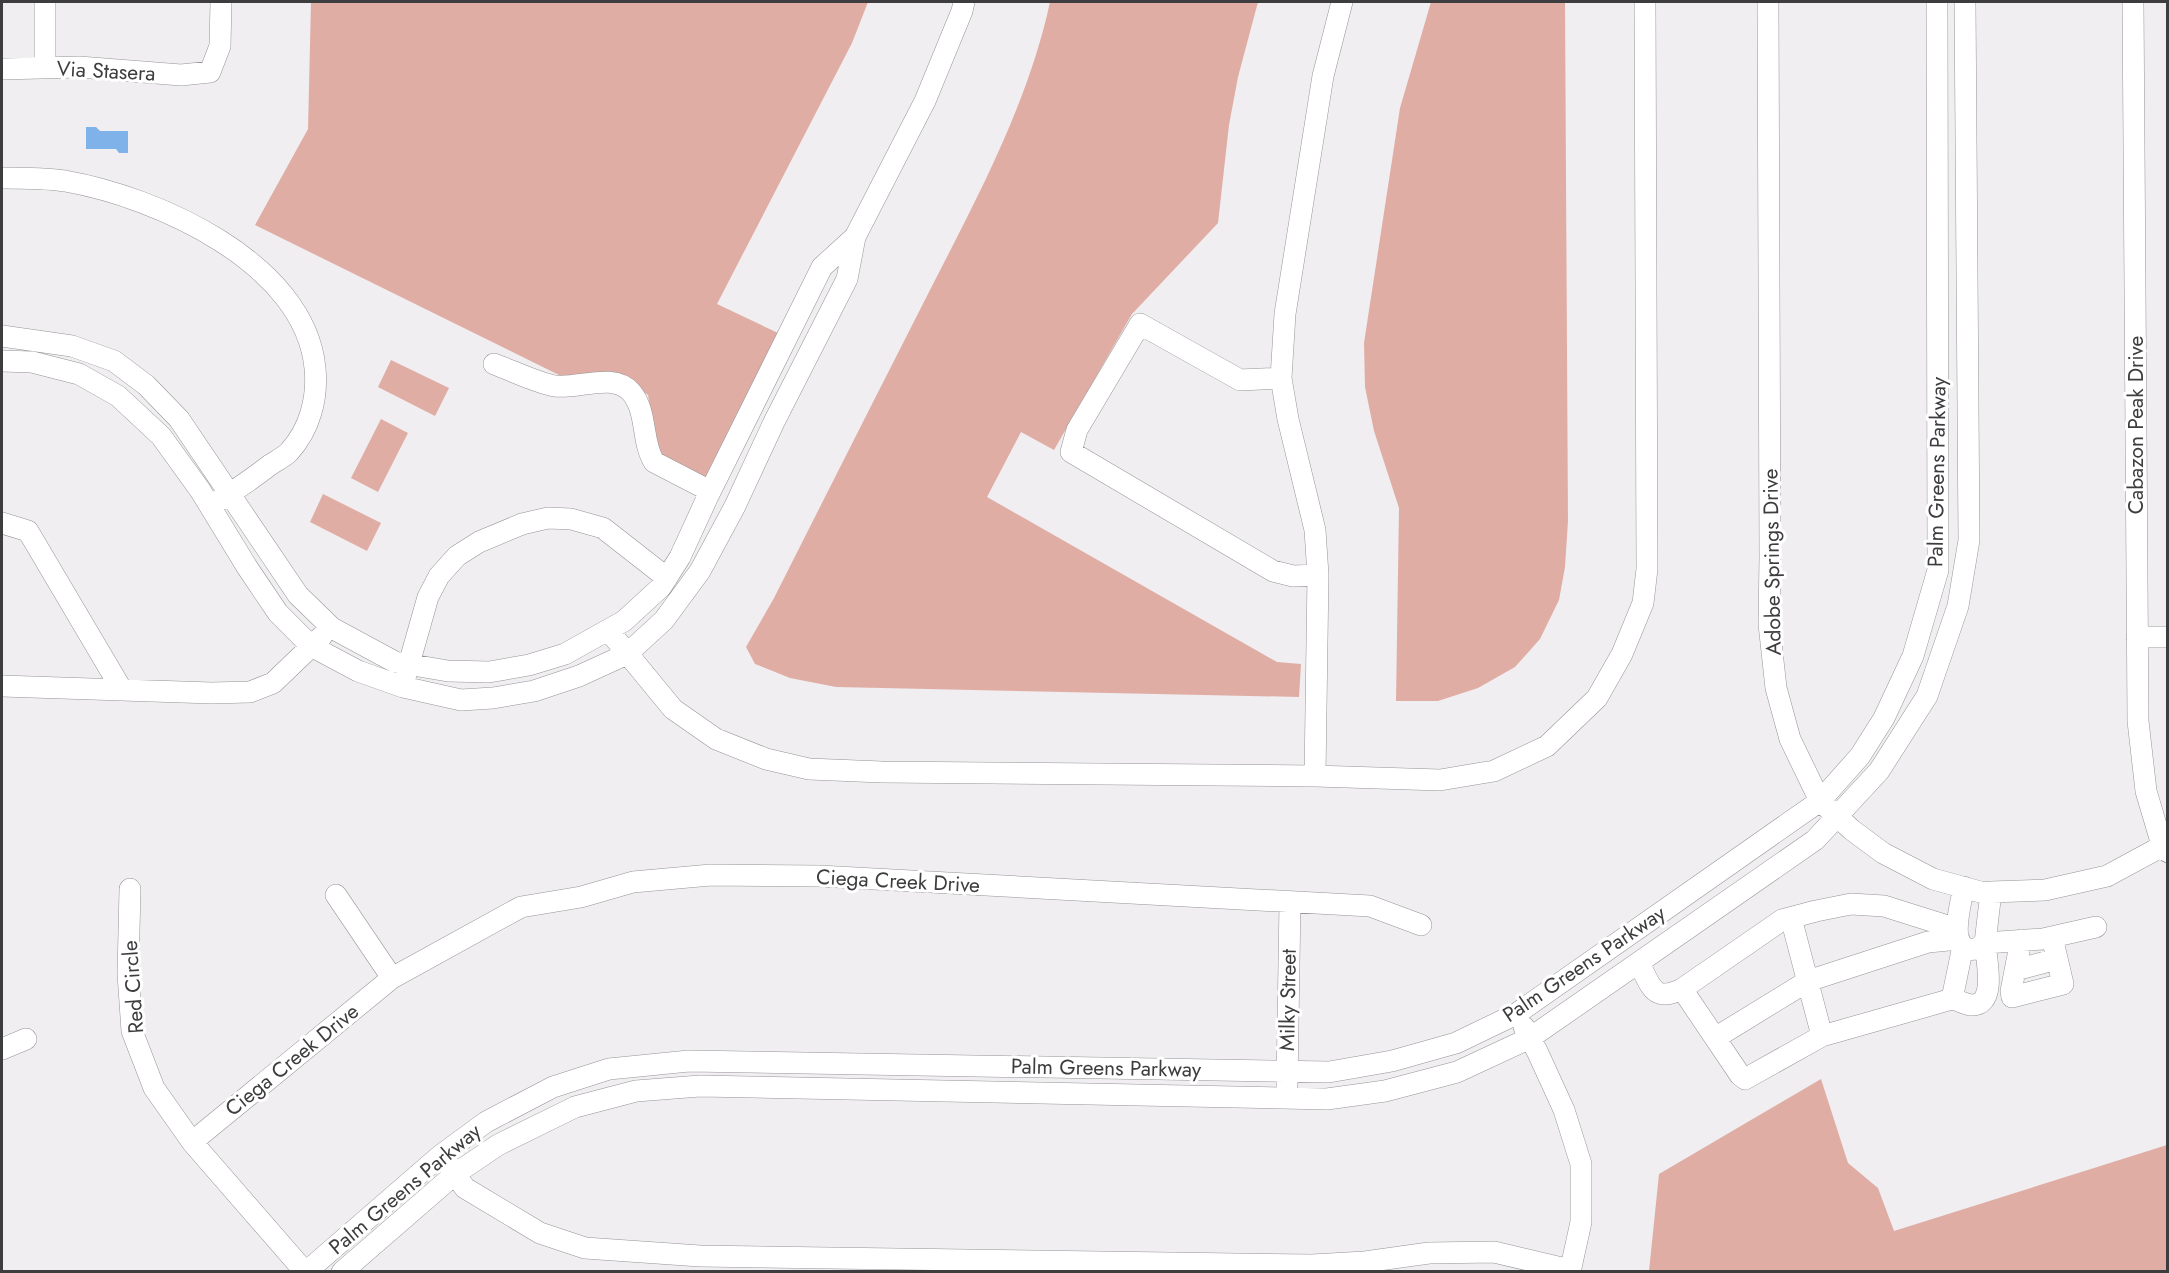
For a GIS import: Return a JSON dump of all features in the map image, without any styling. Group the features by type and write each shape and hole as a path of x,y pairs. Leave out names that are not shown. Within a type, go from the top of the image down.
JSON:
{"street":[{"path":"45,2 45,68"},
{"name":"Via Stasera","path":"2,69 79,67 181,75 210,72 220,46 221,2"},
{"path":"2,361 32,363 79,374 118,396 160,436 210,507 278,613 311,646 358,670 403,687 461,700 493,698 534,690 579,676 627,654 664,620 700,571 735,506 774,422 847,279 855,237 925,101 964,2"},
{"path":"1315,776 1318,575 1315,530 1288,419 1281,378 1285,314 1323,76 1342,2"},
{"path":"608,630 673,709 716,739 766,759 809,770 1315,776 1440,780 1494,771 1547,746 1597,698 1622,654 1643,603 1647,568 1645,2"},
{"name":"Adobe Springs Drive","path":"1768,2 1769,624 1776,688 1790,739 1820,801 1883,853 1933,879 1984,893 2044,890 2107,876 2166,847"},
{"name":"Palm Greens Parkway","path":"306,1272 441,1155 486,1122 553,1087 609,1069 677,1062 1329,1072 1392,1061 1456,1043 1516,1014 1820,801 1860,756 1884,718 1913,656 1938,570 1937,2"},
{"name":"Palm Greens Parkway","path":"342,1272 455,1174 498,1144 575,1107 636,1091 700,1086 1327,1099 1385,1091 1457,1072 1530,1038 1815,840 1879,771 1927,696 1958,606 1969,540 1965,2"},
{"name":"Cabazon Peak Drive","path":"2133,2 2138,721 2146,791 2166,847"},
{"path":"2,178 64,181 154,206 199,229 247,260 279,288 300,318 313,347 317,387 309,420 289,452 210,507"},
{"path":"2,336 72,346 114,361 146,385 179,419 298,595 332,628 395,662 447,671 489,672 529,665 565,654 624,621 661,587 680,557 710,491 822,267 855,237"},
{"path":"1281,378 1240,380 1140,324 1077,430 1071,452 1273,571 1293,576 1318,575"},
{"path":"495,364 555,386 612,382 622,385 631,392 638,405 649,454 654,462 710,491"},
{"path":"403,687 428,597 439,576 457,556 479,542 522,524 548,518 571,519 595,525 603,528 667,578"},
{"path":"2,523 28,531 122,690"},
{"path":"2,686 212,693 250,692 273,683 332,628"},
{"path":"2137,637 2168,637"},
{"name":"Ciega Creek Drive","path":"192,1142 392,978 520,907 580,897 633,882 711,875 819,876 1370,906 1421,925"},
{"path":"1952,999 1964,887"},
{"name":"Red Circle","path":"130,890 128,974 132,1031 154,1088 192,1142 306,1272"},
{"path":"1682,989 1714,1038 1745,1079 1822,1036 1952,999 1974,1005 1981,1003 1989,988 1985,943 1991,892"},
{"path":"336,895 392,978"},
{"name":"Milky Street","path":"1287,1098 1290,902"},
{"path":"1639,963 1654,991 1662,995 1669,995 1682,989 1782,920 1851,904 1884,906 1960,938 1970,950 1978,949 1985,943 2052,937 2096,927"},
{"path":"1791,918 1822,1036"},
{"path":"2021,940 2012,996 2061,986 2063,982 2052,937"},
{"path":"1714,1038 1808,981 1928,942 1960,938"},
{"path":"441,1155 465,1188 540,1233 585,1248 700,1256 1312,1265 1365,1262 1429,1253 1494,1252 1570,1271 1581,1222 1581,1164 1564,1110 1516,1014"},
{"path":"2,1049 26,1039"}],"shaded area":[{"path":"311,2 868,2 852,43 717,304 778,333 705,478 657,452 648,395 618,374 561,376 255,225 308,129"},
{"path":"1050,2 1258,2 1238,77 1229,125 1218,223 1132,314 1054,450 1021,432 987,497 1277,662 1301,664 1299,697 836,687 790,678 755,664 746,647 774,598 983,185 1029,77"},
{"path":"1431,2 1565,2 1568,521 1565,567 1559,600 1540,639 1515,667 1478,688 1438,701 1396,701 1399,508 1374,431 1365,387 1364,343 1400,108"},
{"path":"391,360 449,388 435,416 378,387"},
{"path":"381,419 408,433 378,492 351,478"},
{"path":"323,494 381,523 367,551 310,522"},
{"path":"1821,1079 1848,1163 1878,1188 1894,1231 2167,1145 2167,1271 1649,1271 1659,1174"}],"water":[{"path":"86,127 96,127 100,131 128,131 128,153 119,153 116,149 86,149"}]}
